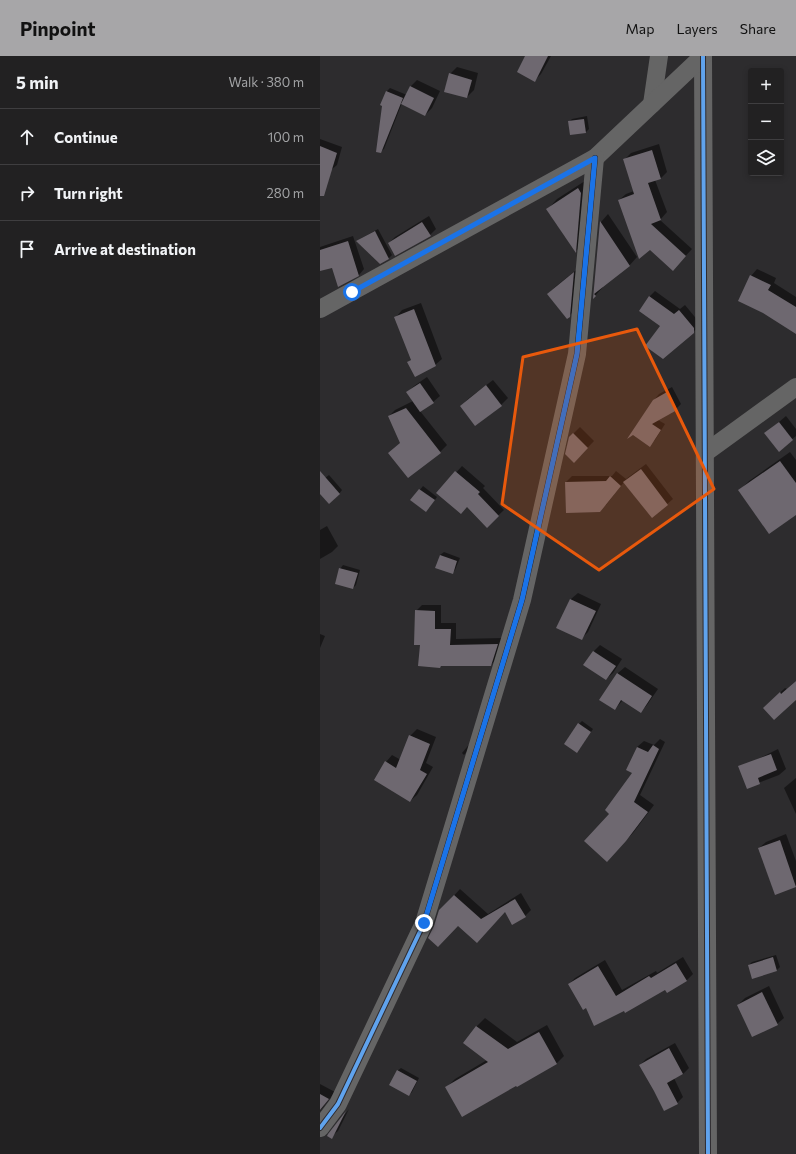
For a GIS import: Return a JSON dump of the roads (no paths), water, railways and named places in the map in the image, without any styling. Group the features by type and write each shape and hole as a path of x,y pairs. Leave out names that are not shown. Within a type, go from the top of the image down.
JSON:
{"street":[{"path":"652,104 659,56"},
{"path":"320,309 595,158 703,56"},
{"path":"703,56 708,1154"},
{"path":"320,1128 338,1104 424,923 522,600 577,354 595,158"},
{"path":"705,453 796,387"}]}
